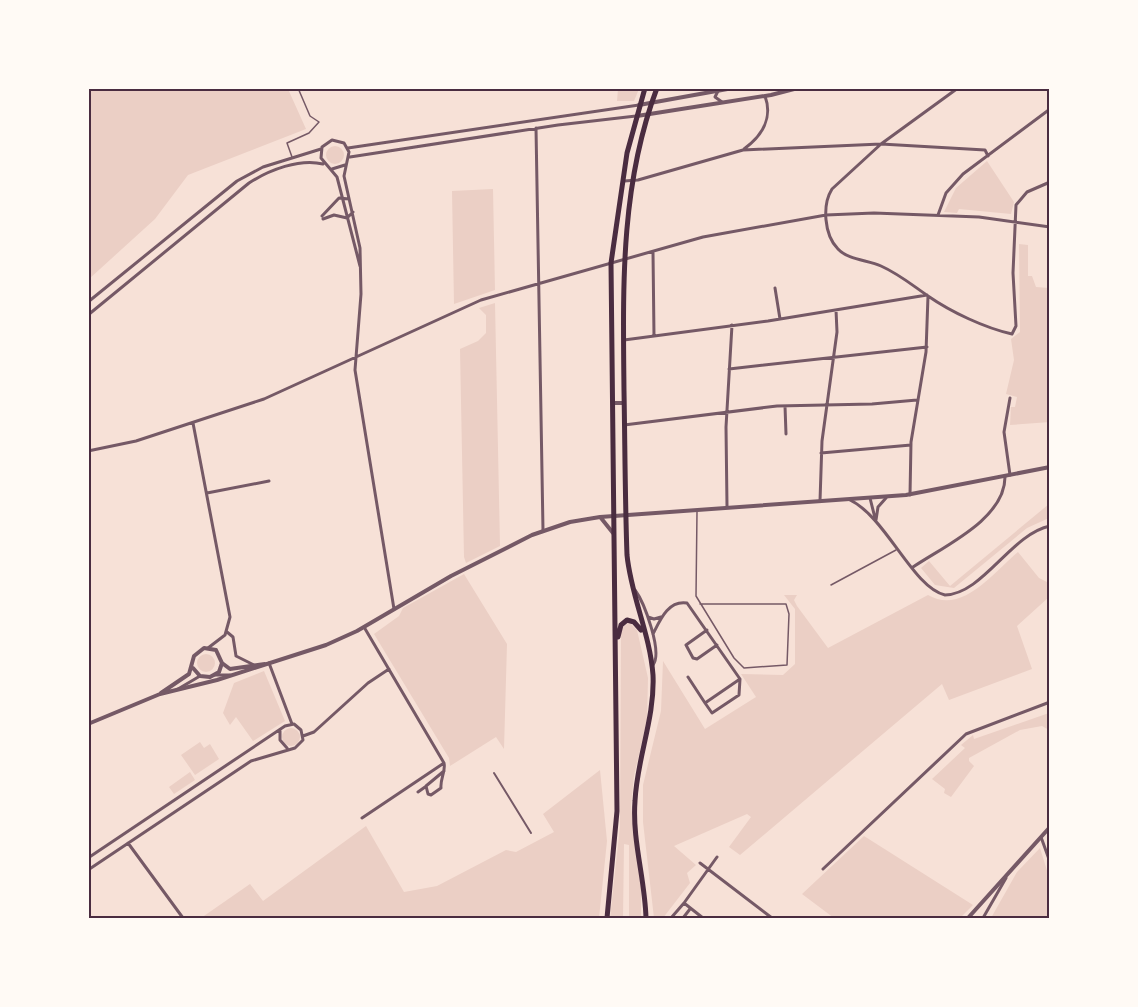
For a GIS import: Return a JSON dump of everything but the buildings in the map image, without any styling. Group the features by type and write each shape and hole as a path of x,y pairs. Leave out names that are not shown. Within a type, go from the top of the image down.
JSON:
{"main road":[{"path":"608,918 617,817 611,263 621,180 645,88"},
{"path":"646,918 634,806 636,783 652,705 652,666 631,585 626,515 623,261 632,182 647,114 657,88"},
{"path":"616,660 619,631 627,620 638,626 648,646"}],"street":[{"path":"88,302 237,181 263,167 321,149 327,143 335,140 348,148 639,105 733,88"},
{"path":"350,157 536,128 636,116 765,96 798,88"},
{"path":"958,88 881,144 834,186 827,197 825,215 831,239 840,251 896,273 928,295 982,323 1011,334 1016,326 1013,273 1016,206 1020,198 1050,182"},
{"path":"718,91 716,98 722,102"},
{"path":"743,150 755,141 764,127 767,113 765,96"},
{"path":"938,215 946,194 954,183 1050,109"},
{"path":"536,128 543,530"},
{"path":"621,180 632,182 743,150 881,144 962,147 986,150 988,156"},
{"path":"348,148 350,157 344,176 360,248 361,309 356,378 394,609"},
{"path":"321,149 323,164"},
{"path":"88,315 254,180 301,163 323,164 337,177 360,266"},
{"path":"330,169 339,169 346,164"},
{"path":"349,199 339,198 322,218 334,215 348,216 353,212"},
{"path":"89,451 136,441 264,399 472,304 611,263 732,231 825,215 938,215 1050,227"},
{"path":"653,252 654,336"},
{"path":"142,257 148,265"},
{"path":"775,288 780,319"},
{"path":"624,340 780,319 928,295"},
{"path":"910,495 911,445 927,347 928,295"},
{"path":"820,501 821,453 835,357 836,310"},
{"path":"727,506 727,411 732,325"},
{"path":"729,369 927,347"},
{"path":"913,567 991,514 1002,494 1008,476 1005,435 1010,398"},
{"path":"624,425 727,411 785,406 917,400"},
{"path":"613,403 624,403"},
{"path":"785,406 786,434"},
{"path":"88,724 160,694 186,677 197,652 208,648 227,632 231,619 193,423"},
{"path":"821,453 911,445"},
{"path":"160,694 236,674 319,647 364,627 461,570 543,530 600,517 727,506 910,495 1050,467"},
{"path":"614,468 625,468"},
{"path":"207,493 269,481"},
{"path":"876,520 878,507 887,497"},
{"path":"867,511 870,498"},
{"path":"870,498 876,520"},
{"path":"850,500 876,520 936,592 957,593 1031,533 1050,526"},
{"path":"600,517 607,523 615,537"},
{"path":"631,585 641,598 653,634 657,659 652,666"},
{"path":"648,617 654,619 663,616 679,603 687,603 740,679 739,695 712,713 687,676"},
{"path":"653,634 663,616"},
{"path":"364,627 444,763 444,771 440,780 441,788 431,795 428,802"},
{"path":"707,630 688,643 686,648 693,658 697,659 717,645"},
{"path":"227,632 233,637 233,651 237,658 256,665"},
{"path":"208,648 218,652 222,663 234,669 269,663"},
{"path":"214,675 222,663"},
{"path":"88,870 251,761 299,746 303,736 300,728 292,724 269,663"},
{"path":"192,664 200,676"},
{"path":"303,736 314,732 368,683 389,669"},
{"path":"171,692 200,676 236,674"},
{"path":"705,703 740,679"},
{"path":"823,869 966,734 1050,702"},
{"path":"88,858 282,728 292,724"},
{"path":"282,728 280,740 289,748"},
{"path":"362,818 444,763"},
{"path":"418,792 444,771"},
{"path":"494,773 531,833"},
{"path":"426,786 426,792 431,795"},
{"path":"968,918 1050,827"},
{"path":"1041,837 1050,862"},
{"path":"128,843 183,918"},
{"path":"671,918 717,857"},
{"path":"700,863 772,918"},
{"path":"983,918 1006,877"},
{"path":"684,903 703,918"},
{"path":"683,918 690,909"}],"lane":[{"path":"292,158 287,143 309,133 319,122 310,116 298,88"},
{"path":"697,509 696,596 700,604 744,668 787,665 789,614 786,604 700,604"},
{"path":"831,585 899,549"}],"shaded area":[{"path":"89,88 288,89 306,129 188,175 155,219 89,279"},
{"path":"618,88 639,89 634,101 617,101"},
{"path":"335,146 341,149 344,155 341,161 335,164 329,161 326,155 329,149"},
{"path":"987,161 1014,202 1011,214 959,209 957,213 944,212 956,188"},
{"path":"493,189 495,290 454,304 452,191"},
{"path":"1019,244 1028,245 1028,276 1032,276 1036,287 1049,288 1050,422 1010,425 1011,407 1015,407 1017,397 1006,394 1014,360 1011,339 1020,332"},
{"path":"495,303 500,546 466,563 464,557 460,349 478,341 486,333 486,315 479,308"},
{"path":"1049,504 1049,518 1027,528 954,588 935,585 921,568 929,561 950,586"},
{"path":"1018,552 1039,578 1049,583 1049,597 1017,626 1032,669 949,700 942,684 740,855 729,847 751,817 747,814 674,846 696,865 687,873 690,883 663,918 654,918 643,822 643,785 661,711 663,661 705,729 756,697 741,674 783,675 795,664 795,609 784,595 797,595 794,600 797,606 828,648 928,595 941,600 953,600 965,596 988,580"},
{"path":"464,574 507,644 504,749 496,737 450,766 449,758 374,634 399,616 403,608"},
{"path":"629,622 637,630 648,678 647,720 634,776 631,806 641,888 641,918 629,918 629,845 624,844 623,918 610,918 620,826 621,629"},
{"path":"202,654 210,654 215,659 213,670 202,672 197,667 197,659"},
{"path":"264,671 285,721 253,741 236,717 230,725 223,713 234,683"},
{"path":"1049,713 1049,730 1042,726 1020,730 969,758 974,766 951,797 944,793 945,789 932,779 965,748 961,745 973,735 974,739"},
{"path":"287,728 295,728 300,733 298,744 287,746 282,741 282,733"},
{"path":"200,742 204,748 210,744 219,759 195,775 181,755"},
{"path":"600,770 607,841 599,918 201,918 250,884 263,901 366,826 404,892 437,886 506,850 516,852 554,832 543,814"},
{"path":"190,772 195,780 174,794 169,787"},
{"path":"864,836 973,905 960,918 834,918 802,894"},
{"path":"1040,848 1049,877 1049,918 991,918 1017,872"}]}
